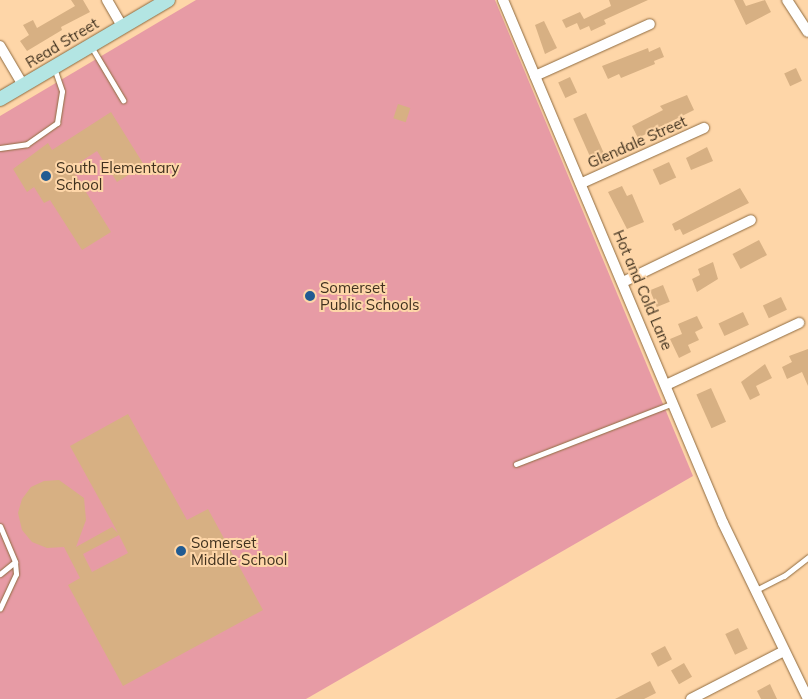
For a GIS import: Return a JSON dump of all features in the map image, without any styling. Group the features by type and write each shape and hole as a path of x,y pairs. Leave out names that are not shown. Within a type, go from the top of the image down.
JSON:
{"main road":[{"name":"Read Street","path":"0,99 168,0"}],"street":[{"path":"107,0 122,26"},
{"name":"Hot and Cold Lane","path":"503,0 754,591 808,699"},
{"path":"786,0 808,32"},
{"path":"536,76 650,24"},
{"path":"0,46 23,85"},
{"name":"Glendale Street","path":"582,183 704,128"},
{"path":"623,282 751,220"},
{"path":"666,385 799,323"},
{"path":"691,699 784,650"}],"lane":[{"path":"90,45 123,100"},
{"path":"0,148 28,144 57,122 62,91 54,67"},
{"path":"516,464 673,403"},
{"path":"0,526 14,562 16,574 0,608"},
{"path":"754,591 784,576 808,557"},
{"path":"0,574 14,562"}],"shaded area":[{"name":"Somerset Public Schools","path":"196,0 495,0 693,476 306,699 0,699 0,116"}],"building":[{"path":"71,0 83,0 90,12 61,27 62,30 27,51 20,41 29,35 23,25 33,20 37,28 75,6"},
{"path":"609,0 648,0 604,20 606,24 591,31 589,26 580,30 577,23 566,28 562,20 580,12 584,19 611,6"},
{"path":"734,0 743,0 746,6 765,0 771,12 746,25"},
{"path":"544,21 557,48 545,54 535,25"},
{"path":"660,47 664,57 654,61 655,64 621,78 619,74 608,79 602,66 648,48 649,52"},
{"path":"796,68 802,81 790,86 784,73"},
{"path":"570,77 577,92 565,98 558,82"},
{"path":"687,95 694,110 638,138 632,126 663,110 660,106"},
{"path":"398,104 410,108 406,122 393,118"},
{"name":"South Elementary School","path":"111,112 144,165 117,182 97,151 71,168 111,232 82,250 50,200 44,203 34,187 27,192 13,169 48,143 52,150"},
{"path":"586,113 605,156 592,162 573,119"},
{"path":"707,147 713,161 691,170 686,158"},
{"path":"669,162 676,177 660,185 653,170"},
{"path":"622,186 627,196 632,194 644,222 627,229 608,192"},
{"path":"740,188 749,203 683,235 680,229 675,231 672,224"},
{"path":"759,240 767,255 740,269 733,254"},
{"path":"713,262 718,279 697,292 692,279 700,275 698,269"},
{"path":"663,285 670,302 657,307 650,290"},
{"path":"781,297 787,310 769,318 763,305"},
{"path":"743,312 749,325 724,336 719,323"},
{"path":"697,316 703,328 695,332 699,340 688,345 691,352 679,358 670,339 682,334 678,324"},
{"path":"808,349 808,386 802,372 787,379 782,367 792,362 789,356"},
{"path":"765,364 772,378 756,386 760,395 750,400 741,382"},
{"path":"711,388 726,422 711,428 696,395"},
{"name":"Somerset Middle School","path":"128,414 187,520 208,509 263,610 123,686 68,585 80,578 64,547 47,548 32,542 22,530 18,513 22,499 31,487 44,481 59,480 84,498 86,520 76,547 112,527 118,533 70,446","holes":["119,535 128,553 92,572 83,554"]},
{"path":"738,628 748,649 735,655 725,634"},
{"path":"665,646 672,659 658,667 651,654"},
{"path":"684,663 692,677 679,684 671,670"},
{"path":"650,681 656,693 644,699 615,699"},
{"path":"770,684 777,699 761,699 757,691"}],"place":[{"name":"South Elementary School","path":"46,176"},
{"name":"Somerset Public Schools","path":"310,296"},
{"name":"Somerset Middle School","path":"181,551"}]}
